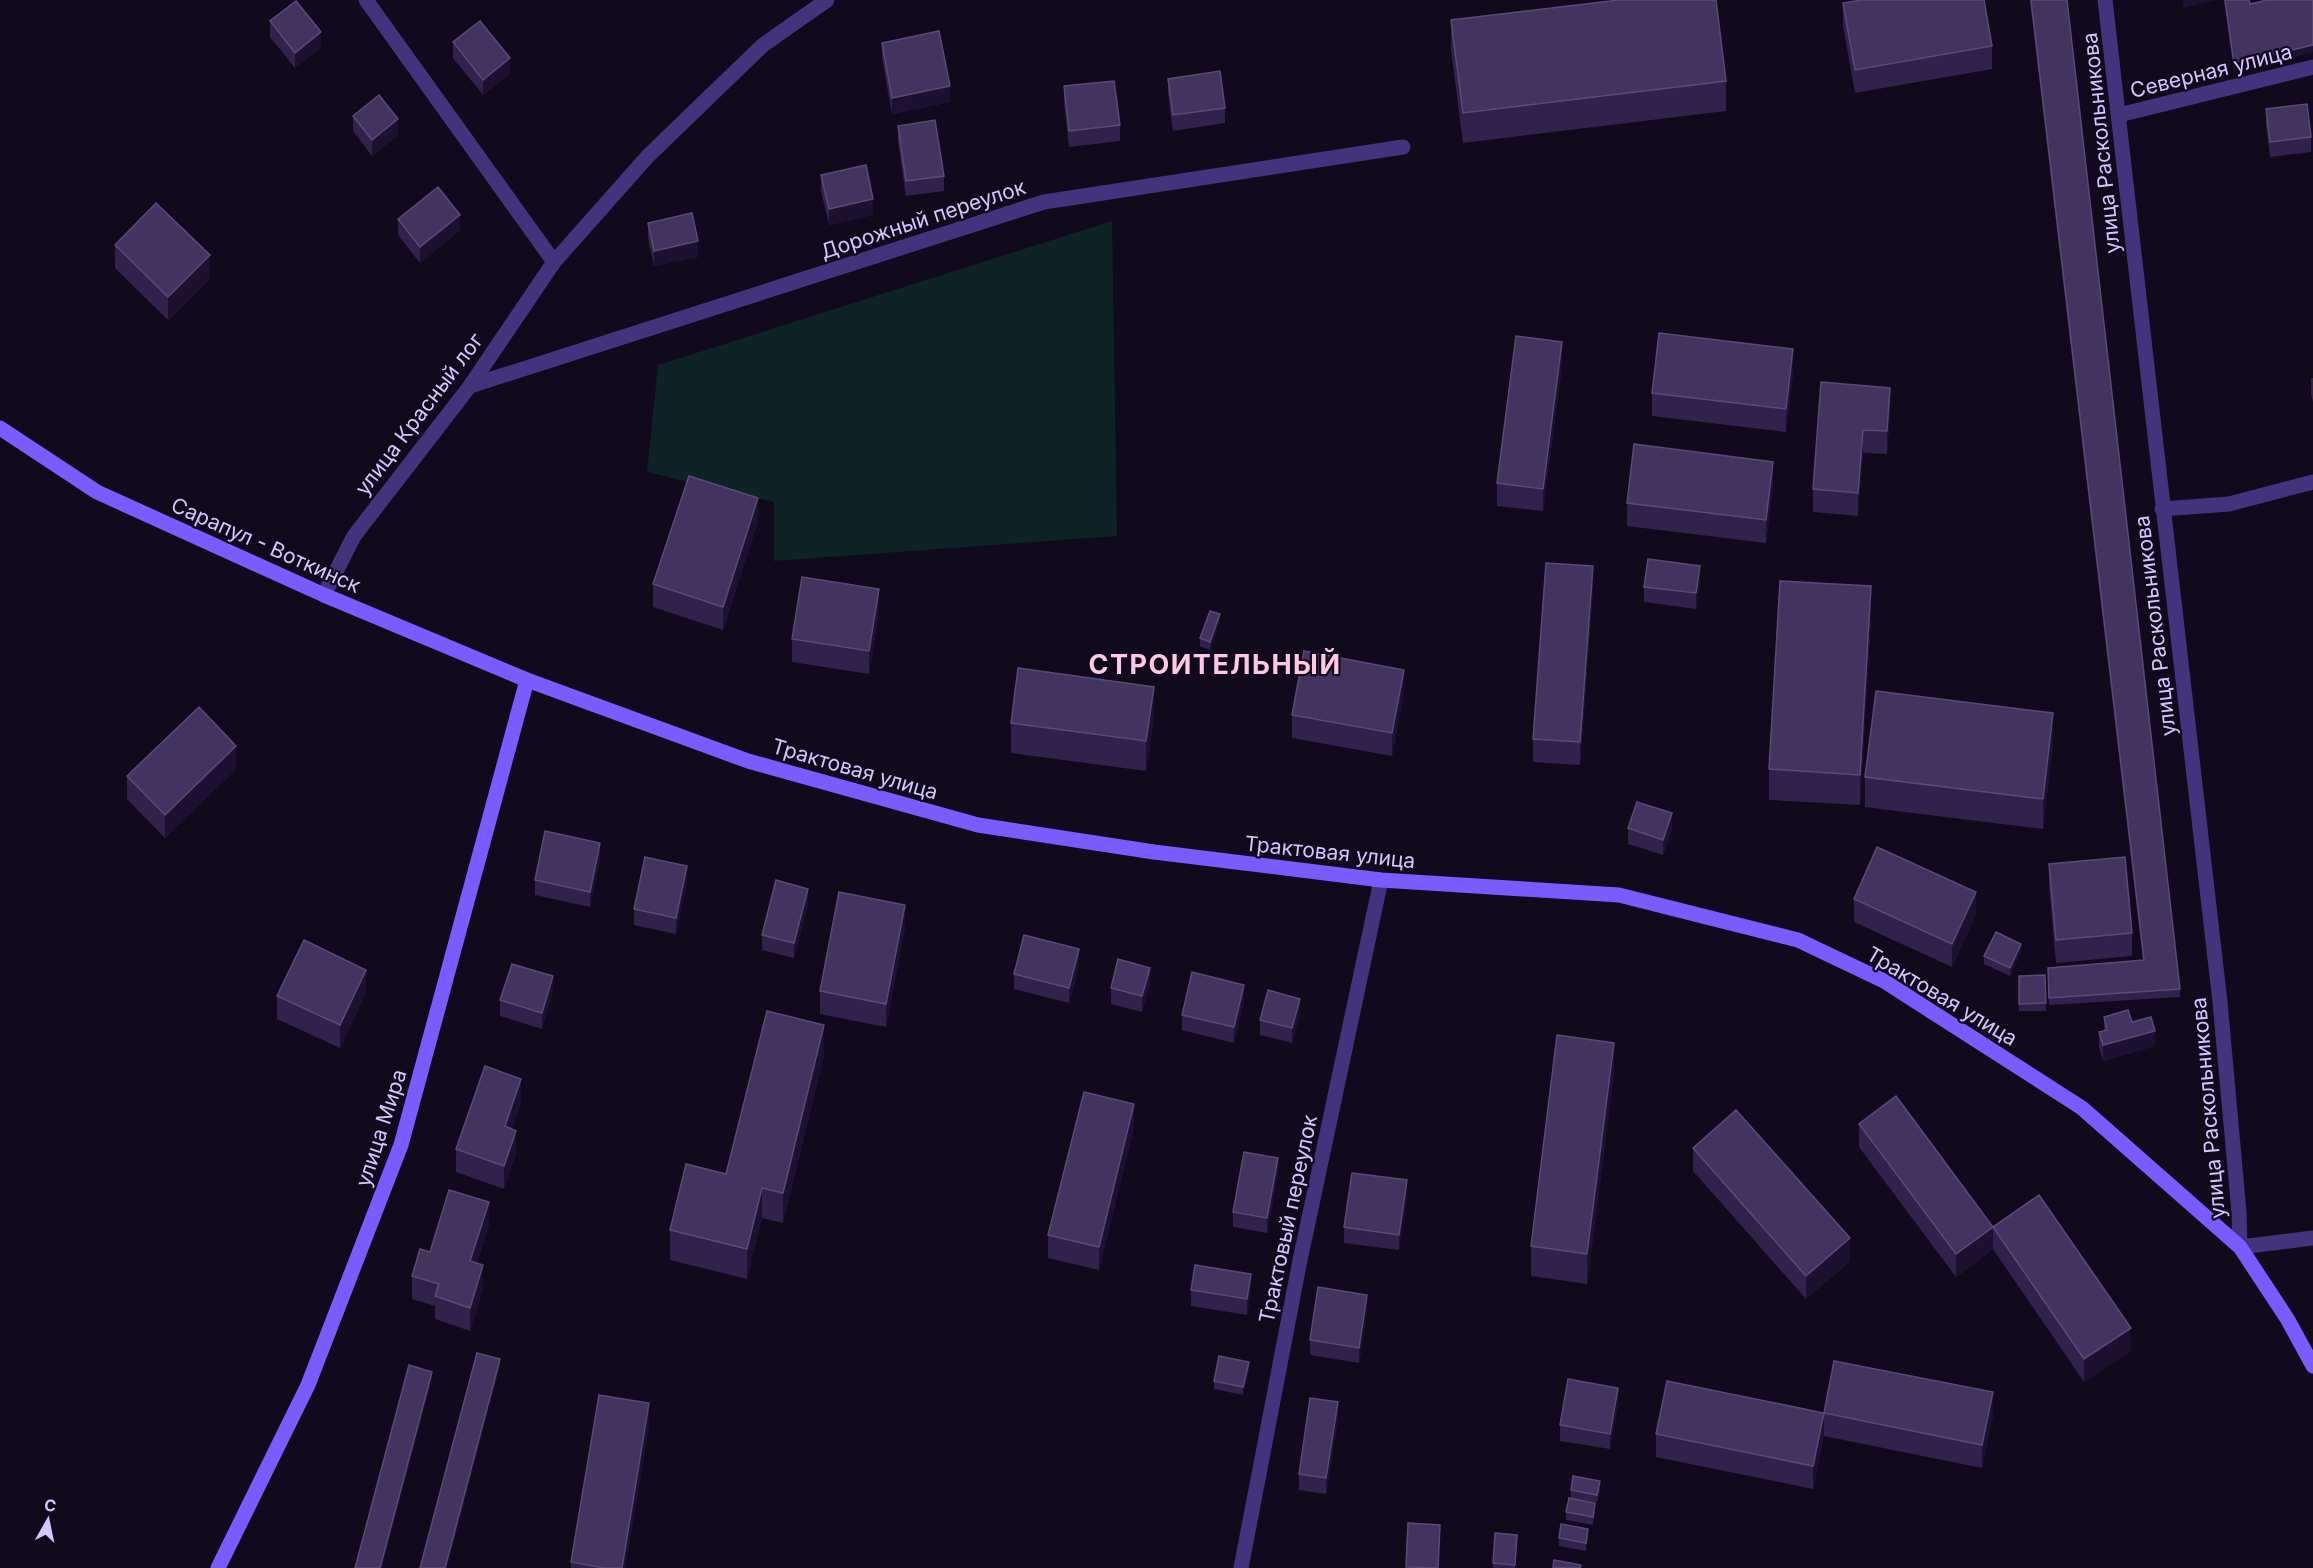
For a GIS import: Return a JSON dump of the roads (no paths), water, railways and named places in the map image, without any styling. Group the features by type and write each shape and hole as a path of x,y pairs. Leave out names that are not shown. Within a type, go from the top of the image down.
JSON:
{"main road":[{"name":"Сарапул - Воткинск","path":"0,428 97,492 324,595 527,680"},
{"name":"Трактовая улица","path":"527,680 748,761 978,825 1154,852 1381,880 1619,895 1798,940 1884,981 2082,1108 2097,1121"},
{"name":"улица Мира","path":"218,1568 308,1385 401,1146 527,680"},
{"name":"улица Раскольникова","path":"2097,1121 2240,1247 2288,1320 2313,1366"}],"street":[{"path":"366,0 554,262"},
{"name":"улица Красный лог","path":"324,595 354,536 470,386 554,262 648,156 763,45 827,0"},
{"name":"улица Раскольникова","path":"2105,0 2220,1002 2240,1212 2240,1247"},
{"name":"Северная улица","path":"2119,115 2313,67"},
{"name":"Дорожный переулок","path":"470,386 1044,202 1403,147"},
{"path":"2162,509 2229,504 2313,482"},
{"name":"Трактовый переулок","path":"1241,1568 1299,1265 1381,880"},
{"path":"2240,1247 2313,1238"}],"district":[{"name":"СТРОИТЕЛЬНЫЙ","path":"1215,664"}]}
